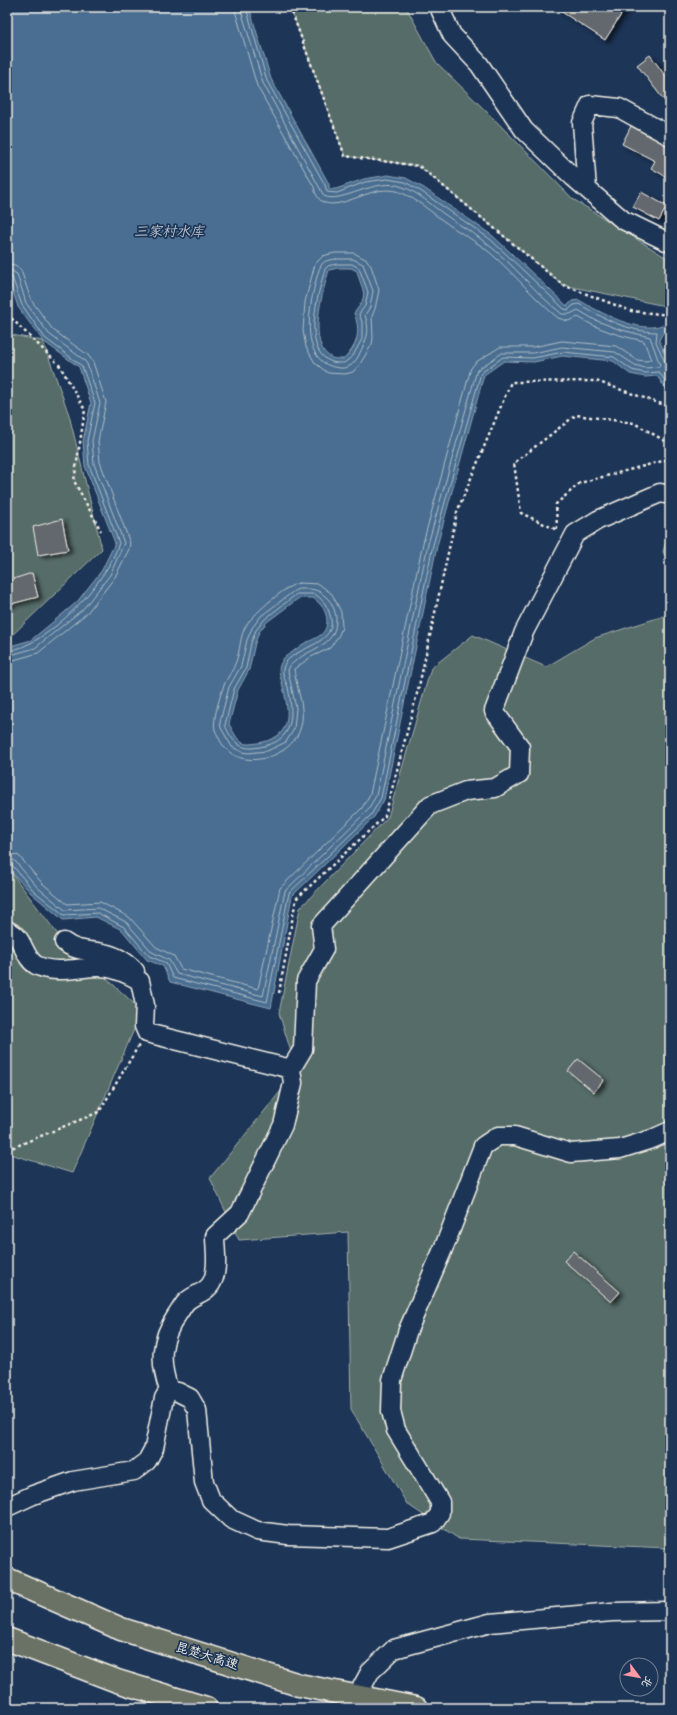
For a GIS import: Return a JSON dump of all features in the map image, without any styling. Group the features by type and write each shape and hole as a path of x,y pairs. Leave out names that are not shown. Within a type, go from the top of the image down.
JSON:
{"highway":[{"name":"昆楚大高速","path":"8,1579 121,1629 300,1685 416,1708"},
{"path":"10,1641 117,1682 206,1708"}],"street":[{"path":"439,7 452,35 480,64 524,130 587,189 623,220 666,241 670,241"},
{"path":"587,189 582,123 590,105 619,108 670,136"},
{"path":"169,1390 164,1376 161,1353 170,1326 186,1302 204,1291 212,1281 215,1267 215,1236 240,1213 283,1125 293,1083 291,1069 303,1049 306,981 324,949 321,926 430,805 466,791 495,788 519,774 520,747 494,711 524,632 575,534 598,520 660,493 670,495"},
{"path":"7,930 17,937 29,959 34,964 46,969 69,970 101,967 124,972 140,981"},
{"path":"64,942 70,947 79,950 98,952 126,961 136,972 140,981 145,1005 144,1026 147,1033 291,1069"},
{"path":"169,1390 178,1392 190,1398 197,1410 204,1482 211,1500 231,1519 257,1531 288,1535 388,1538 433,1523 440,1513 440,1502 396,1430 391,1411 392,1380 408,1330 446,1242 483,1146 498,1136 515,1136 571,1153 620,1149 652,1139 670,1131"},
{"path":"7,1507 33,1495 73,1481 134,1471 147,1461 154,1448 164,1398 169,1390"},
{"path":"357,1696 370,1672 394,1649 490,1623 612,1612 670,1611"}],"path":[{"path":"290,7 345,156 419,166 563,285 631,310 670,315"},
{"path":"7,314 60,366 85,410 74,481 101,531"},
{"path":"279,993 296,899 385,816 419,686 457,512 510,382 596,381 670,407"},
{"path":"670,444 634,423 576,415 514,463 521,513 557,530 556,504 580,483 670,459"},
{"path":"7,1150 99,1112 147,1033"}],"green space":[{"path":"290,7 406,7 436,62 573,199 670,260 670,307 563,285 419,166 345,156"},
{"path":"7,334 43,341 69,415 102,549 7,640"},
{"path":"670,526 670,564 663,552"},
{"path":"670,614 670,1548 459,1539 407,1504 351,1409 348,1232 239,1240 210,1178 297,1071 279,1013 300,908 388,817 431,668 473,635 546,667 595,638"},
{"path":"7,867 56,932 142,1011 72,1173 7,1153"}],"water":[{"name":"三家村水库","path":"7,7 249,7 271,79 329,184 329,189 336,189 364,179 388,175 406,178 424,188 493,236 567,306 572,301 579,300 608,316 631,324 642,327 662,325 668,329 663,333 659,340 670,364 670,395 657,376 645,377 630,374 613,361 562,356 534,362 504,361 484,375 437,546 384,800 374,817 292,896 271,1008 170,982 163,966 147,960 122,930 96,917 63,920 31,893 7,867 7,647 31,640 77,602 102,570 115,543 85,466 83,441 91,403 79,367 43,341 18,307 7,273","holes":["351,268 357,271 363,293 362,301 354,313 358,332 357,338 349,354 344,359 332,358 324,351 320,342 318,330 320,304 329,270","299,598 313,598 321,605 327,620 325,630 320,636 303,644 286,656 280,664 280,674 287,710 287,720 280,734 272,739 262,742 245,744 239,740 229,724 238,690 249,670 259,632 267,622"]}],"building":[{"path":"554,7 626,7 605,40"},
{"path":"650,55 670,82 670,108 637,65"},
{"path":"631,126 670,146 670,179 651,168 655,161 622,144"},
{"path":"641,192 667,206 659,221 633,207"},
{"path":"62,519 68,550 38,555 33,527"},
{"path":"32,573 38,597 7,605 7,581"},
{"path":"578,1059 604,1080 594,1092 568,1071"},
{"path":"573,1251 620,1292 611,1302 564,1261"}],"waterway":[{"path":"664,350 670,346"}]}
